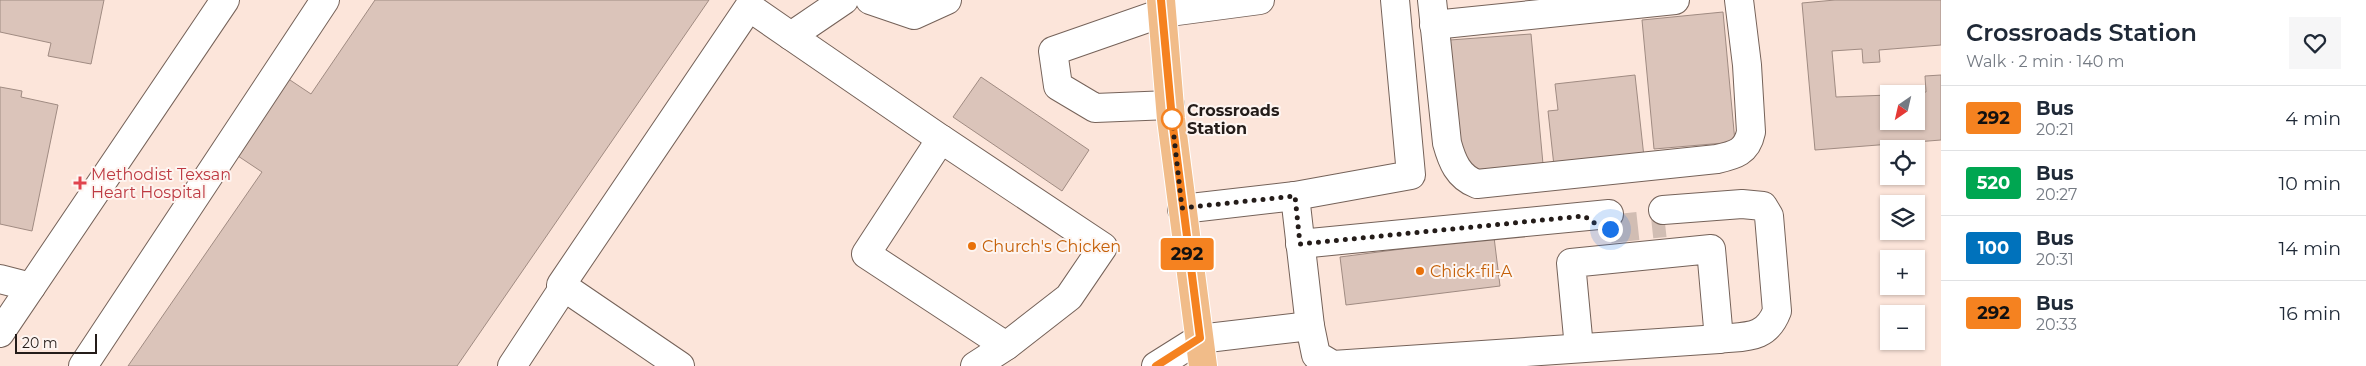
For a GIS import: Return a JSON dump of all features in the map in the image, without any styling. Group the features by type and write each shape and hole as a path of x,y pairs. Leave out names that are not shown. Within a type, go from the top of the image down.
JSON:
{"main road":[{"path":"1161,6 1182,208 1203,366"}],"street":[{"path":"0,333 225,0"},
{"path":"83,366 325,0"},
{"path":"791,36 844,0"},
{"path":"870,0 914,15 947,0"},
{"path":"1170,105 1095,108 1058,86 1053,51 1161,6 1260,0"},
{"path":"1182,208 1295,196 1411,175 1395,0"},
{"path":"1675,0 1433,13 1447,143 1453,164 1469,181 1477,184 1717,159 1736,155 1744,150 1749,143 1751,132 1747,65 1739,0"},
{"path":"680,366 561,285 751,3 791,36 1103,247 1069,297 1006,346 975,366"},
{"path":"941,139 866,254 1006,346"},
{"path":"1295,196 1310,326 1316,355 1333,365 1719,340 1761,334 1773,323 1777,311 1770,216 1763,206 1754,204 1672,214"},
{"path":"1300,244 1601,220"},
{"path":"1579,348 1571,264 1711,249 1719,340"},
{"path":"0,279 31,286"},
{"path":"512,366 564,287"},
{"path":"1156,366 1200,338 1310,326"}],"building":[{"path":"0,0 104,0 91,64 48,56 51,43 0,32"},
{"path":"375,0 709,0 457,366 128,366 262,172 232,152 284,76 311,94"},
{"path":"1835,0 1941,0 1941,45 1879,50 1880,62 1863,63 1862,49 1832,51 1836,97 1880,95 1880,130 1925,130 1925,76 1941,75 1941,140 1880,140 1880,145 1815,150 1802,3"},
{"path":"1723,12 1735,142 1654,149 1642,20"},
{"path":"1531,34 1543,164 1461,171 1450,40"},
{"path":"1635,75 1644,157 1554,166 1548,111 1558,110 1555,84"},
{"path":"981,77 1089,150 1062,191 953,117"},
{"path":"0,87 22,91 21,97 58,105 32,231 0,224"},
{"name":"Chick-fil-A","path":"1494,237 1500,286 1346,305 1340,257"}],"tunnel":[{"path":"1610,229 1665,223"}],"bus line":[{"name":"292","path":"1156,366 1200,338 1190,272 1164,50 1161,0"}],"place":[{"name":"Crossroads Station","path":"1172,119"},
{"name":"Methodist Texsan Heart Hospital","path":"80,183"},
{"name":"Church's Chicken","path":"972,246"},
{"name":"Chick-fil-A","path":"1420,271"}],"route":[{"path":"1172,119 1182,208 1295,196 1300,244 1413,231 1584,216 1596,224 1610,229"}]}
